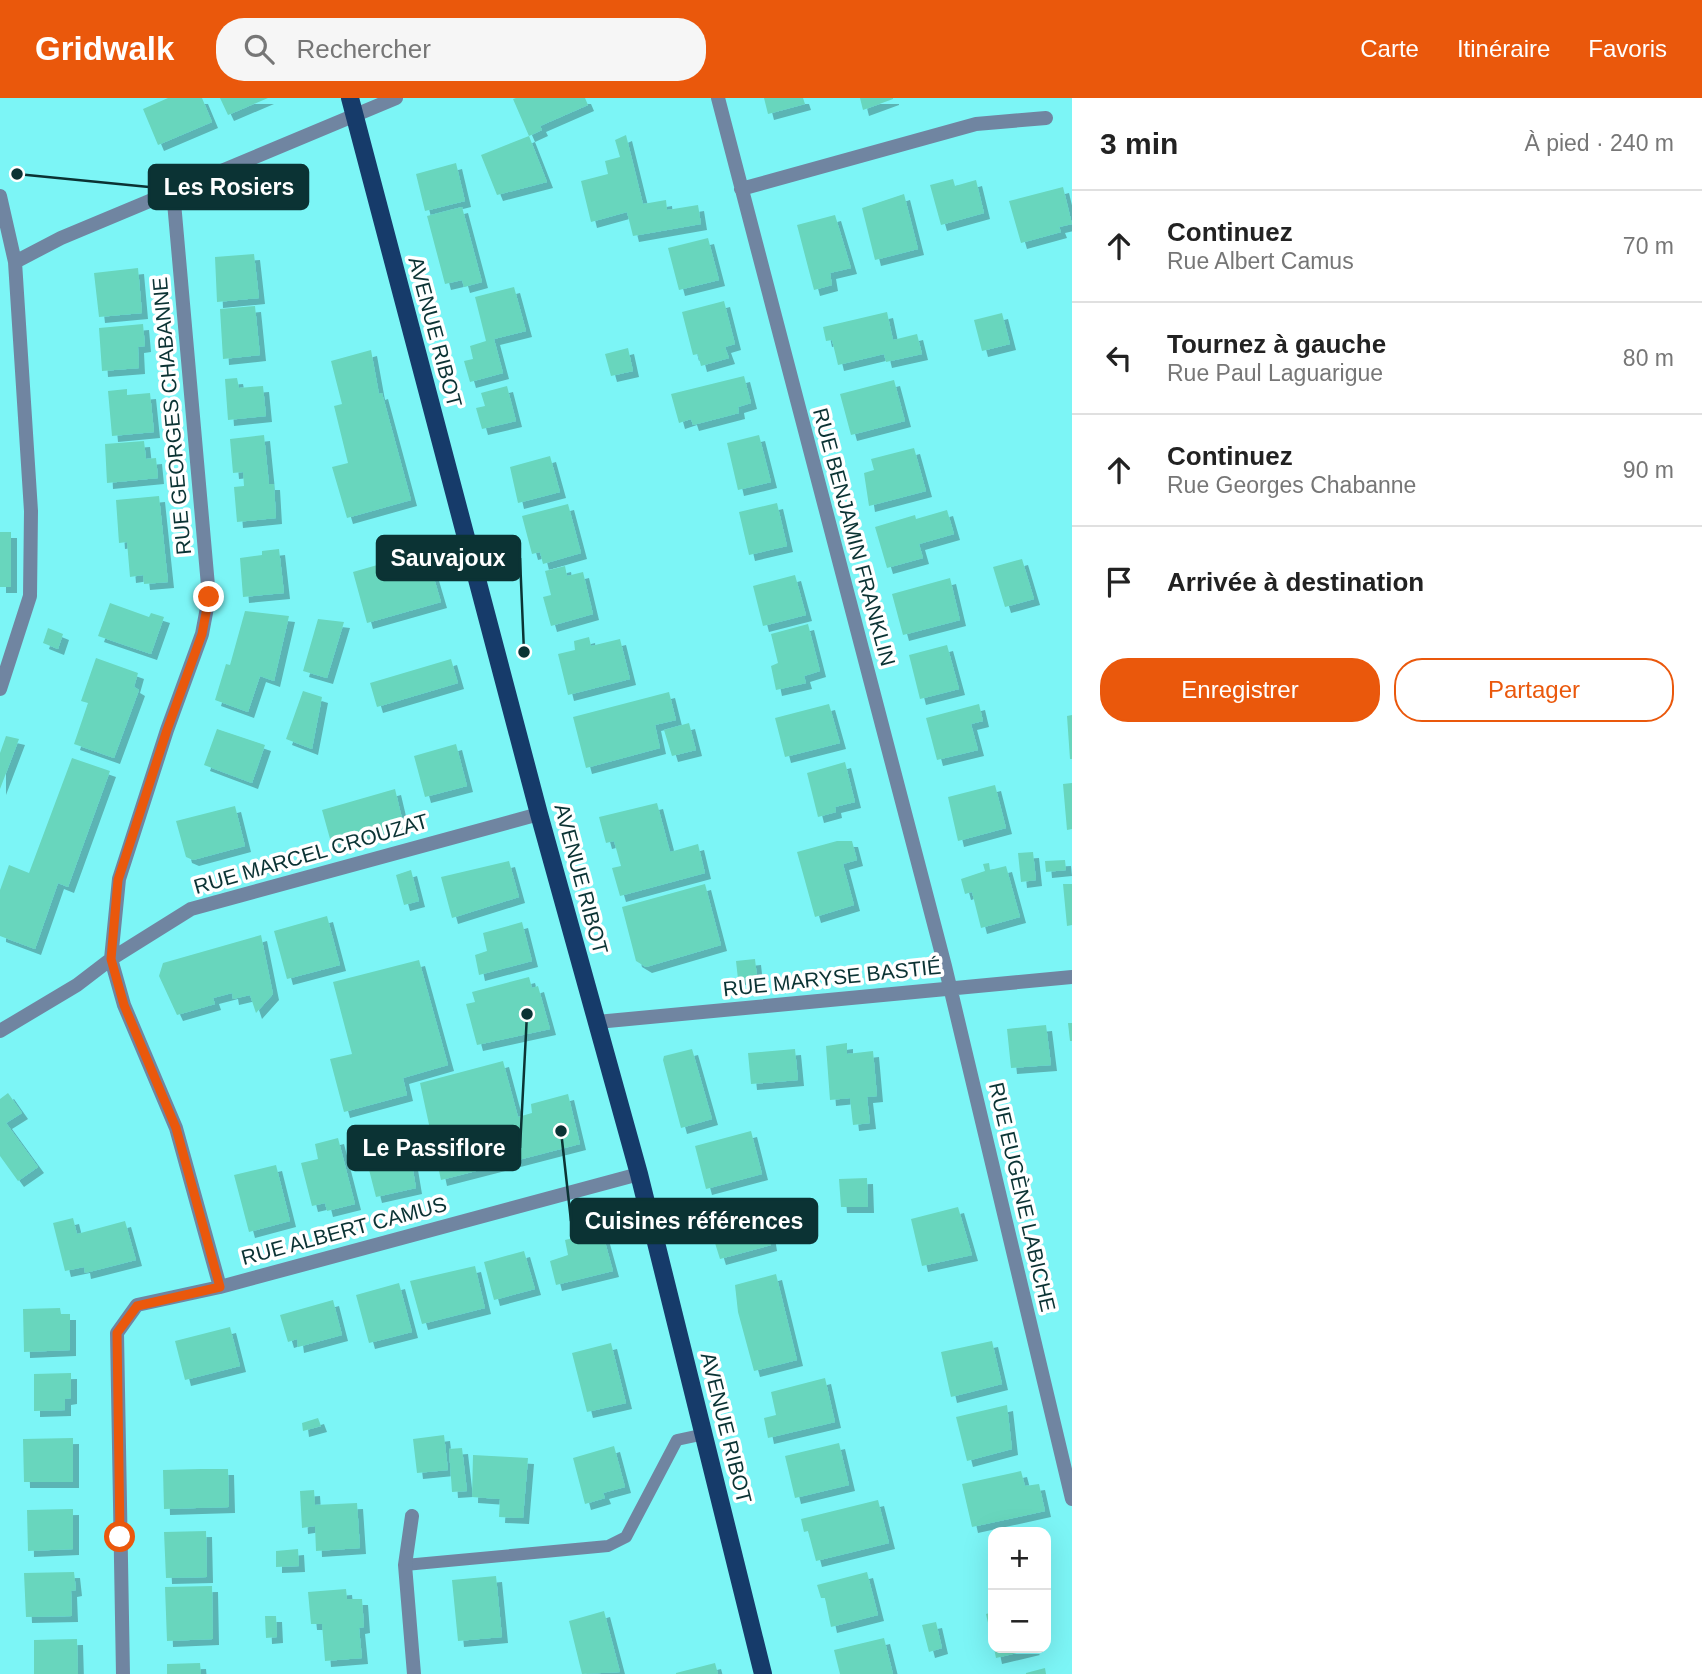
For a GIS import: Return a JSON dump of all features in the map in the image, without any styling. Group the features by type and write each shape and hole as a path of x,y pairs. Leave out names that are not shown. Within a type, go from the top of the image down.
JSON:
{"main road":[{"name":"AVENUE RIBOT","path":"350,98 539,814 639,1174 762,1674"}],"street":[{"path":"15,262 61,238 396,98"},
{"name":"RUE BENJAMIN FRANKLIN","path":"718,98 950,987"},
{"path":"741,188 976,124 1046,118"},
{"name":"RUE GEORGES CHABANNE","path":"111,959 118,880 167,730 202,634 209,597 173,191"},
{"path":"0,196 15,262 29,470 31,566 30,596 0,689"},
{"name":"RUE MARCEL CROUZAT","path":"0,1031 77,985 111,959 191,909 539,814"},
{"path":"111,959 124,1005 176,1128 220,1287"},
{"name":"RUE MARYSE BASTIÉ","path":"597,1022 1072,977"},
{"name":"RUE EUGÈNE LABICHE","path":"950,987 1072,1499"},
{"name":"RUE ALBERT CAMUS","path":"123,1674 117,1333 137,1306 220,1287 639,1174"},
{"path":"412,1516 405,1565 414,1674"}],"lane":[{"path":"405,1565 608,1546 626,1537 677,1440 705,1434"}],"building":[{"path":"168,98 202,98 212,122 158,145 143,109"},
{"path":"220,98 268,98 228,115"},
{"path":"585,98 588,105 540,126 542,130 529,136 513,99"},
{"path":"764,98 803,98 805,104 768,114"},
{"path":"860,98 893,98 893,99 863,110"},
{"path":"626,135 643,204 666,200 667,210 698,205 701,224 633,236 627,212 591,222 581,181 608,174 605,161 620,157 615,140"},
{"path":"529,136 547,182 497,195 481,155"},
{"path":"456,163 465,201 425,211 416,174"},
{"path":"953,179 955,186 976,180 984,213 941,225 930,185"},
{"path":"1063,187 1072,224 1059,227 1061,232 1021,243 1009,201"},
{"path":"904,194 918,249 875,260 862,208"},
{"path":"462,207 482,282 464,287 462,280 445,284 427,216"},
{"path":"835,215 851,268 830,273 832,285 814,290 797,225"},
{"path":"708,238 719,280 679,290 668,248"},
{"path":"254,254 259,298 217,302 215,257"},
{"path":"138,268 142,313 99,317 94,273"},
{"path":"514,287 526,331 494,339 503,373 470,382 464,361 473,359 470,346 486,341 475,297"},
{"path":"724,301 735,344 725,347 729,358 701,366 698,354 693,355 682,312"},
{"path":"255,306 260,355 223,359 220,309"},
{"path":"887,312 893,340 917,334 922,354 886,362 884,354 838,365 832,340 826,341 823,327"},
{"path":"1002,313 1010,344 982,351 974,320"},
{"path":"143,324 145,346 138,347 139,368 102,371 99,328"},
{"path":"628,348 633,371 611,376 605,354"},
{"path":"371,350 379,394 382,393 411,500 347,518 332,467 348,463 334,406 342,404 331,361"},
{"path":"744,376 751,403 738,407 739,413 693,425 691,419 679,423 671,394"},
{"path":"237,378 239,388 263,386 266,416 228,420 225,379"},
{"path":"894,380 905,421 851,435 840,394"},
{"path":"507,386 516,421 482,429 476,408 485,406 481,393"},
{"path":"127,389 127,395 150,393 154,432 112,436 108,391"},
{"path":"264,435 269,484 274,484 276,518 237,522 234,487 244,486 243,472 233,473 230,439"},
{"path":"759,435 771,482 738,490 727,443"},
{"path":"144,441 146,459 156,458 158,478 107,483 105,444"},
{"path":"914,448 926,491 869,506 864,473 874,470 871,459"},
{"path":"550,456 560,492 518,503 510,467"},
{"path":"159,496 168,582 144,584 143,575 130,577 127,542 119,543 116,500"},
{"path":"777,503 787,546 749,555 739,512"},
{"path":"568,504 581,553 543,564 540,552 532,554 522,516"},
{"path":"947,510 954,534 919,544 923,558 887,568 875,527 915,515 916,519"},
{"path":"0,532 11,532 11,587 0,587"},
{"path":"279,549 284,593 243,597 240,558"},
{"path":"426,551 441,602 367,623 353,572"},
{"path":"1022,559 1034,599 1005,607 993,567"},
{"path":"565,566 567,576 583,572 593,614 551,626 543,597 551,595 545,571"},
{"path":"795,575 806,615 763,626 753,586"},
{"path":"950,578 960,620 903,635 892,594"},
{"path":"110,603 149,617 151,613 164,617 151,654 98,636"},
{"path":"245,611 289,616 274,681 260,676 248,712 215,700 226,664 230,665"},
{"path":"318,619 344,622 327,678 303,671"},
{"path":"808,624 820,671 804,676 806,683 776,690 771,666 778,663 771,634"},
{"path":"48,628 63,634 58,649 43,643"},
{"path":"589,637 591,646 620,639 630,679 568,695 558,654 575,650 574,641"},
{"path":"947,645 959,689 920,699 909,655"},
{"path":"96,658 138,673 134,687 139,690 114,758 74,744 88,703 81,701"},
{"path":"451,659 458,683 377,707 370,683"},
{"path":"303,691 322,697 312,749 286,739"},
{"path":"669,692 676,720 655,725 660,748 586,768 573,717"},
{"path":"829,704 840,743 785,757 775,718"},
{"path":"979,704 983,721 971,724 978,750 937,760 926,718"},
{"path":"1072,715 1072,759 1070,759 1067,716"},
{"path":"689,723 696,750 672,756 664,730"},
{"path":"217,729 265,745 252,783 204,765"},
{"path":"6,736 19,739 0,789 0,753"},
{"path":"456,744 467,786 425,797 414,756"},
{"path":"72,758 110,771 68,887 58,883 35,949 0,936 0,890 9,865 29,873"},
{"path":"845,762 855,802 835,807 836,812 818,817 807,773"},
{"path":"1072,783 1072,829 1067,830 1063,784"},
{"path":"995,785 1006,828 958,841 948,797"},
{"path":"395,789 404,827 332,846 322,810"},
{"path":"657,803 670,852 698,844 705,873 620,896 612,868 621,866 614,841 606,843 599,817"},
{"path":"235,806 245,846 193,860 186,857 176,821"},
{"path":"837,841 852,841 857,860 843,864 854,905 815,917 797,852"},
{"path":"1033,852 1036,880 1021,882 1018,853"},
{"path":"1065,860 1066,870 1046,872 1045,861"},
{"path":"509,861 519,897 452,918 441,877"},
{"path":"989,863 990,870 1006,866 1020,917 981,928 972,892 965,894 961,879 985,871 983,864"},
{"path":"411,870 419,901 404,905 396,875"},
{"path":"705,884 721,945 646,967 636,961 622,907"},
{"path":"1063,884 1072,884 1072,925 1067,926"},
{"path":"327,916 340,965 287,979 274,931"},
{"path":"522,922 532,961 479,975 475,955 487,951 483,933"},
{"path":"261,935 273,994 256,1013 250,995 233,999 232,993 213,998 215,1004 177,1015 159,976 163,963"},
{"path":"755,959 757,977 738,979 736,961"},
{"path":"419,960 448,1065 403,1078 407,1095 344,1112 330,1059 352,1054 333,982"},
{"path":"529,977 532,988 538,986 550,1029 477,1045 466,1004 475,1002 472,992"},
{"path":"1068,1023 1072,1023 1072,1041 1070,1041"},
{"path":"1046,1025 1051,1065 1011,1068 1007,1029"},
{"path":"847,1043 847,1054 873,1051 877,1096 867,1097 870,1123 853,1125 850,1098 830,1100 826,1046"},
{"path":"692,1049 712,1119 681,1128 663,1060 664,1056"},
{"path":"795,1049 798,1080 751,1084 748,1053"},
{"path":"503,1061 518,1117 532,1113 531,1104 568,1094 580,1144 441,1180 420,1083"},
{"path":"8,1093 22,1113 6,1123 38,1167 18,1181 0,1156 0,1099"},
{"path":"751,1131 762,1174 706,1189 695,1146"},
{"path":"338,1138 355,1204 327,1211 325,1203 312,1206 301,1163 318,1159 315,1144"},
{"path":"409,1146 416,1188 376,1197 366,1158"},
{"path":"276,1165 290,1221 249,1232 234,1175"},
{"path":"867,1178 868,1207 841,1207 839,1179"},
{"path":"764,1201 771,1245 720,1259 715,1243 712,1244 705,1217"},
{"path":"958,1207 972,1255 922,1266 911,1219"},
{"path":"73,1218 77,1234 125,1221 136,1260 85,1273 84,1267 65,1271 53,1223"},
{"path":"602,1231 613,1271 556,1285 550,1261 568,1255 565,1240"},
{"path":"524,1251 535,1289 494,1300 484,1262"},
{"path":"475,1266 485,1308 422,1324 410,1281"},
{"path":"776,1274 797,1360 754,1371 738,1312 735,1285"},
{"path":"399,1283 412,1332 369,1343 356,1295"},
{"path":"333,1300 342,1335 298,1347 297,1339 288,1342 280,1315"},
{"path":"60,1308 61,1314 70,1314 70,1350 24,1352 23,1309"},
{"path":"230,1327 240,1366 185,1380 175,1341"},
{"path":"992,1341 1002,1384 951,1397 941,1352"},
{"path":"611,1343 626,1403 587,1412 572,1353"},
{"path":"71,1373 71,1398 65,1399 65,1410 34,1411 34,1374"},
{"path":"825,1378 835,1422 768,1438 764,1418 776,1415 771,1392"},
{"path":"1007,1405 1012,1449 967,1461 956,1417"},
{"path":"318,1418 321,1426 303,1431 302,1423"},
{"path":"444,1435 448,1470 417,1473 413,1439"},
{"path":"73,1438 73,1482 24,1482 23,1439"},
{"path":"839,1443 849,1485 795,1498 785,1456"},
{"path":"614,1446 625,1487 603,1493 605,1498 585,1504 573,1458"},
{"path":"462,1448 467,1491 452,1492 449,1449"},
{"path":"473,1455 528,1458 523,1518 499,1517 500,1499 472,1497"},
{"path":"228,1469 229,1507 164,1509 163,1470"},
{"path":"1021,1471 1025,1486 1039,1484 1045,1511 972,1527 962,1484"},
{"path":"314,1490 315,1505 357,1503 360,1548 316,1551 315,1526 302,1528 300,1491"},
{"path":"878,1500 889,1543 816,1561 808,1531 804,1532 801,1519"},
{"path":"73,1509 73,1549 28,1551 27,1510"},
{"path":"206,1531 207,1577 166,1578 164,1532"},
{"path":"298,1549 299,1566 276,1567 276,1551"},
{"path":"74,1572 76,1590 71,1591 72,1616 26,1617 24,1573"},
{"path":"867,1572 878,1615 831,1627 825,1598 821,1598 817,1585"},
{"path":"496,1576 502,1637 458,1641 452,1580"},
{"path":"212,1586 213,1639 167,1641 165,1587"},
{"path":"346,1589 347,1599 362,1599 364,1627 359,1628 362,1658 325,1661 322,1624 311,1624 308,1592"},
{"path":"604,1611 620,1672 582,1674 569,1621"},
{"path":"265,1616 276,1616 277,1637 266,1638"},
{"path":"936,1622 942,1648 929,1652 922,1625"},
{"path":"884,1638 893,1674 840,1674 834,1650"},
{"path":"77,1639 78,1674 34,1674 34,1640"},
{"path":"995,1653 1017,1653 996,1658"},
{"path":"200,1663 201,1674 167,1674 167,1664"},
{"path":"715,1663 718,1674 676,1674 676,1673"},
{"path":"1045,1668 1046,1674 1026,1674 1026,1673"}],"place":[{"name":"Les Rosiers","path":"17,174"},
{"name":"Sauvajoux","path":"524,652"},
{"name":"Le Passiflore","path":"527,1014"},
{"name":"Cuisines références","path":"561,1131"}],"route":[{"path":"120,1537 117,1333 137,1306 220,1287 176,1128 124,1005 111,959 118,880 167,730 202,634 209,597"}]}
